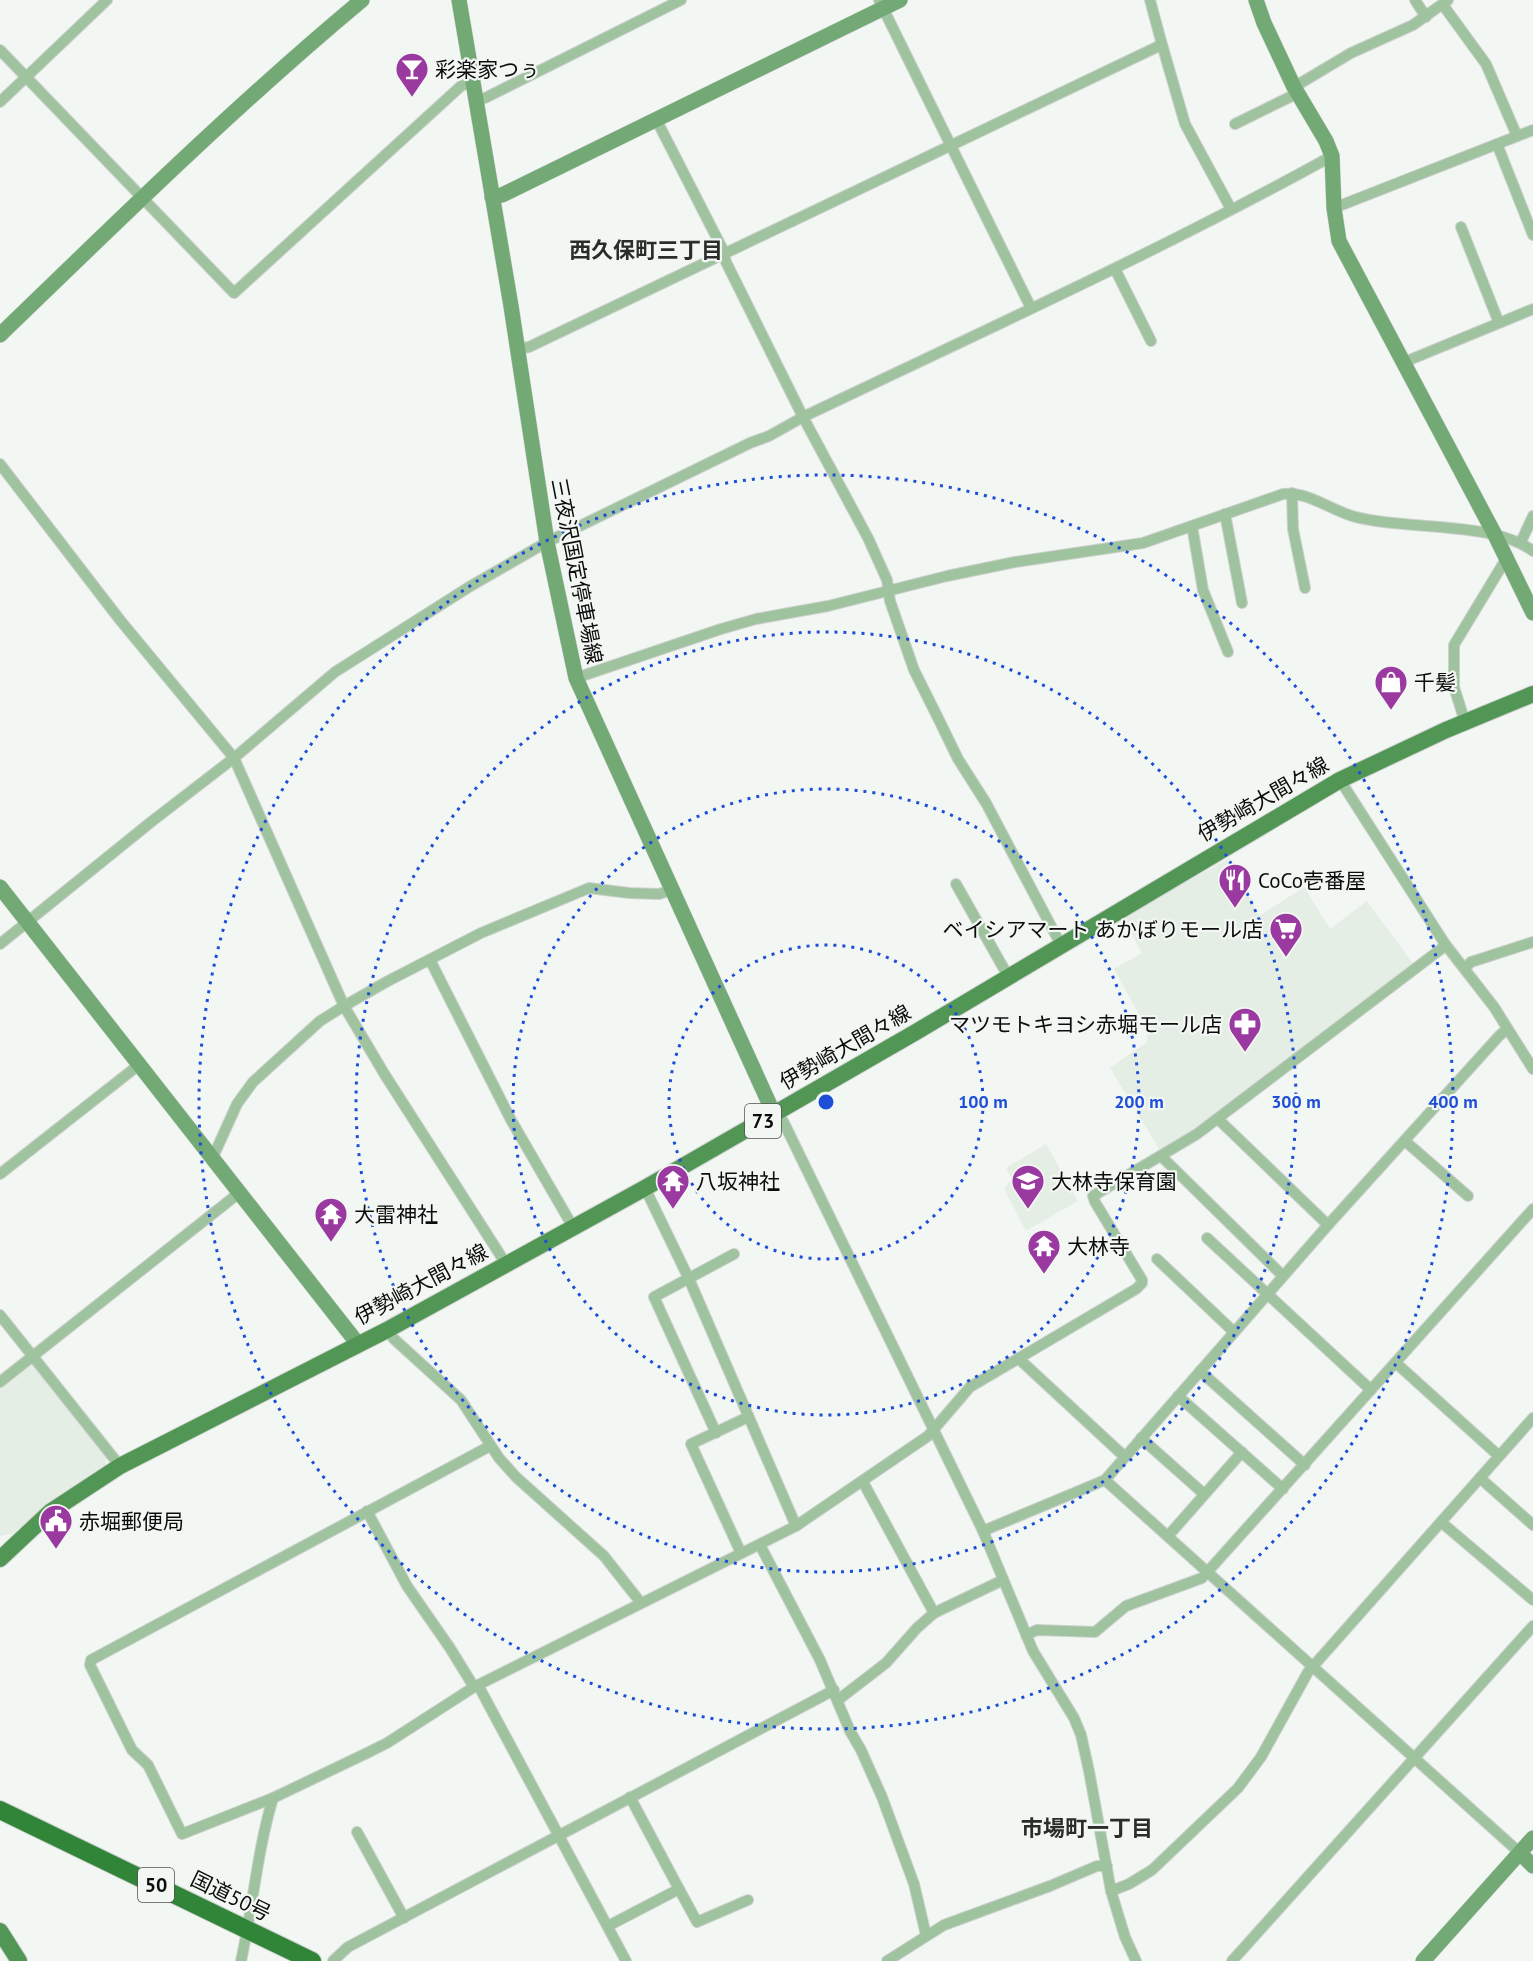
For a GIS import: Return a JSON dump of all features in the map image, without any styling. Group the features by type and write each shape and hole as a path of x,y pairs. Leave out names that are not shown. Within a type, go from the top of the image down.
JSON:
{"highway":[{"name":"国道50号","path":"0,1810 312,1961"}],"main road":[{"name":"伊勢崎大間々線","path":"0,1559 50,1512 120,1466 387,1330 645,1188 1340,780 1465,722 1533,694"},
{"path":"0,1930 19,1961"}],"street":[{"path":"0,102 107,0"},
{"path":"0,335 142,197 320,35 362,0"},
{"name":"三夜沢国定停車場線","path":"459,0 547,542 576,678 774,1114"},
{"path":"476,99 484,98 681,0"},
{"path":"492,197 502,195 656,119 881,4 900,0"},
{"path":"1150,0 1185,124 1231,209"},
{"path":"1256,0 1264,23 1296,90 1326,141 1332,156 1334,208 1339,241 1495,535 1533,613"},
{"path":"1414,0 1426,17"},
{"path":"1235,124 1296,90 1351,53 1426,17 1445,2 1486,64 1517,136"},
{"path":"881,4 1030,308"},
{"path":"517,349 529,347 724,255 1159,46 1161,41"},
{"path":"0,50 234,293 461,86 473,81"},
{"path":"656,119 804,417 868,538 887,580 890,602 914,670 924,691 958,759 986,803 1061,945"},
{"path":"1334,208 1533,130"},
{"path":"1497,144 1533,235"},
{"path":"0,944 234,758 335,672 470,587 547,542 1115,268 1332,156"},
{"path":"1461,227 1498,323"},
{"path":"1115,268 1151,341"},
{"path":"1402,363 1533,310"},
{"path":"0,464 120,620 234,758 344,1006 385,1075 506,1264"},
{"path":"1292,493 1293,530 1305,588"},
{"path":"576,678 721,629 756,620 828,606 1004,564 1143,543 1283,494 1301,494 1319,503 1365,519 1397,525 1456,529 1495,535 1521,542 1533,551"},
{"path":"1225,514 1242,603"},
{"path":"1521,542 1533,516"},
{"path":"1191,526 1203,590 1228,652"},
{"path":"1465,722 1454,687 1454,645 1506,559"},
{"path":"1340,780 1445,944 1494,1007 1533,1069"},
{"path":"956,884 1008,976"},
{"path":"0,887 358,1344"},
{"path":"213,1157 237,1104 253,1082 320,1022 344,1006 481,933 589,888 659,894 671,890"},
{"path":"1465,968 1471,962 1533,942"},
{"path":"490,1446 91,1660 90,1665 132,1750 148,1765 182,1834 273,1797 387,1743 476,1686 796,1526 906,1453 933,1431 970,1387 1136,1289 1142,1283 1093,1196 1218,1119 1441,950 1445,944"},
{"path":"430,960 511,1120 573,1227"},
{"path":"983,1531 1106,1480 1328,1225 1507,1029"},
{"path":"0,1174 140,1064"},
{"path":"774,1114 780,1116 843,1240 983,1531 1026,1635 1044,1670 1074,1718 1081,1735 1112,1891 1125,1937 1136,1961"},
{"path":"1218,1119 1328,1225"},
{"path":"1405,1141 1468,1196"},
{"path":"1161,1156 1283,1276"},
{"path":"645,1188 689,1279 796,1526"},
{"path":"0,1382 239,1193"},
{"path":"1026,1635 1037,1630 1095,1632 1126,1606 1202,1578 1208,1573 1533,1209"},
{"path":"1206,1238 1371,1390"},
{"path":"716,1433 654,1297 734,1254"},
{"path":"1157,1259 1234,1332"},
{"path":"0,1315 120,1466"},
{"path":"387,1330 461,1400 490,1446 516,1477 604,1556 640,1603"},
{"path":"1019,1359 1125,1457"},
{"path":"1396,1363 1499,1456"},
{"path":"1200,1371 1305,1465"},
{"path":"1178,1396 1283,1489"},
{"path":"741,1553 691,1444 748,1417"},
{"path":"1112,1891 1152,1870 1238,1788 1261,1757 1305,1676 1533,1418"},
{"path":"1142,1438 1204,1494"},
{"path":"1168,1536 1242,1452"},
{"path":"1480,1478 1533,1525"},
{"path":"1106,1480 1533,1866"},
{"path":"863,1482 934,1613"},
{"path":"367,1511 407,1586 476,1686 560,1835 626,1961"},
{"path":"1441,1522 1533,1600"},
{"path":"760,1545 836,1695 850,1731 882,1797 914,1884 926,1935"},
{"path":"333,1961 348,1947 630,1797 836,1695 886,1663 917,1628 934,1613 1003,1580"},
{"path":"1233,1960 1533,1626"},
{"path":"241,1961 257,1869 273,1797"},
{"path":"630,1797 697,1922 748,1900"},
{"path":"357,1832 404,1918"},
{"path":"1423,1961 1533,1838"},
{"path":"887,1961 944,1924 1050,1886 1097,1866 1107,1866"},
{"path":"608,1926 679,1889"}],"shaded area":[{"path":"1230,858 1259,916 1304,887 1330,929 1367,901 1414,965 1392,979 1217,1114 1159,1149 1110,1068 1147,1042 1148,1031 1114,969 1142,953 1123,917"},
{"path":"1046,1144 1078,1201 1026,1231 1004,1189 1012,1179 1006,1168"},
{"path":"29,1363 34,1364 107,1458 105,1468 45,1507 12,1534 0,1536 0,1387"}],"place":[{"name":"彩楽家つぅ","path":"412,98"},
{"name":"千髪","path":"1391,711"},
{"name":"CoCo壱番屋","path":"1235,909"},
{"name":"ベイシアマート あかぼりモール店","path":"1286,958"},
{"name":"マツモトキヨシ赤堀モール店","path":"1245,1053"},
{"name":"八坂神社","path":"673,1210"},
{"name":"大林寺保育園","path":"1028,1210"},
{"name":"大雷神社","path":"331,1243"},
{"name":"大林寺","path":"1044,1275"},
{"name":"赤堀郵便局","path":"56,1550"}],"district":[{"name":"西久保町三丁目","path":"646,250"},
{"name":"市場町一丁目","path":"1087,1828"}]}
